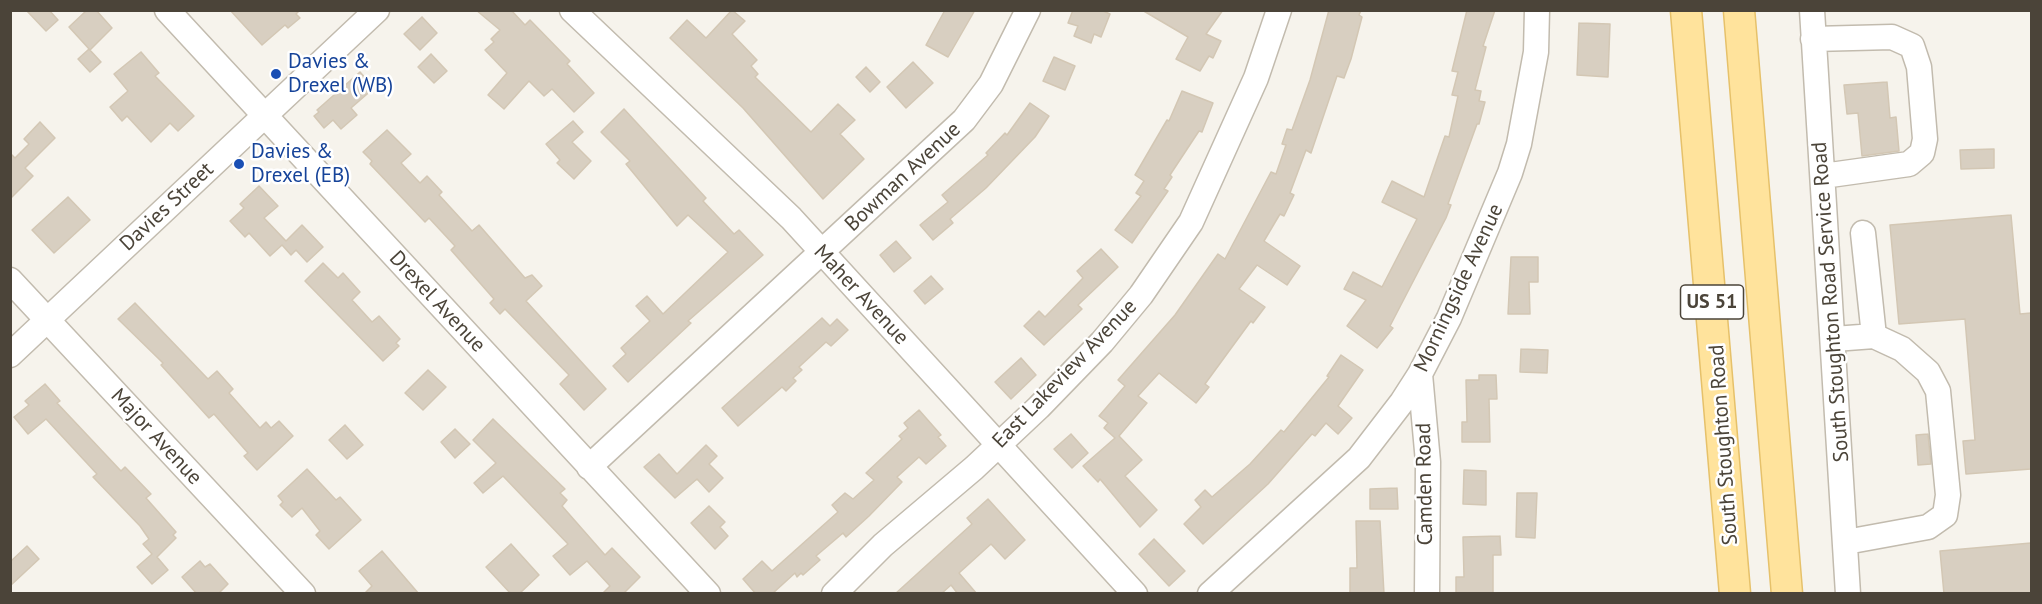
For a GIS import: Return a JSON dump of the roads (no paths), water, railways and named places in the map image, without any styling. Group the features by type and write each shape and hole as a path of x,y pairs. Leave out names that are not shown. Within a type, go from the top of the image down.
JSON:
{"main road":[{"name":"South Stoughton Road","path":"1686,10 1735,594"},
{"name":"US 51","path":"1739,10 1787,594"}],"street":[{"name":"Drexel Avenue","path":"167,10 708,594"},
{"name":"Davies Street","path":"10,355 48,322 377,10"},
{"name":"Maher Avenue","path":"572,10 791,218 1136,594"},
{"name":"Bowman Avenue","path":"590,466 970,113 991,84 1028,10"},
{"name":"East Lakeview Avenue","path":"834,594 883,545 1039,407 1102,342 1141,294 1191,222 1256,78 1279,10"},
{"name":"Morningside Avenue","path":"1210,594 1359,458 1402,402 1420,374 1449,318 1510,173 1519,144 1536,52 1538,10"},
{"name":"South Stoughton Road Service Road","path":"1812,10 1848,594"},
{"path":"1814,39 1892,37 1912,46 1919,67 1925,140 1922,153 1908,164 1823,176"},
{"path":"1863,233 1874,336"},
{"name":"Major Avenue","path":"10,280 303,594"},
{"path":"1834,339 1874,336 1902,349 1928,372 1938,391 1948,495 1945,515 1928,527 1846,542"},
{"name":"Camden Road","path":"1420,374 1428,462 1427,594"}],"place":[{"name":"Davies & Drexel (WB)","path":"276,74"},
{"name":"Davies & Drexel (EB)","path":"239,164"}]}
